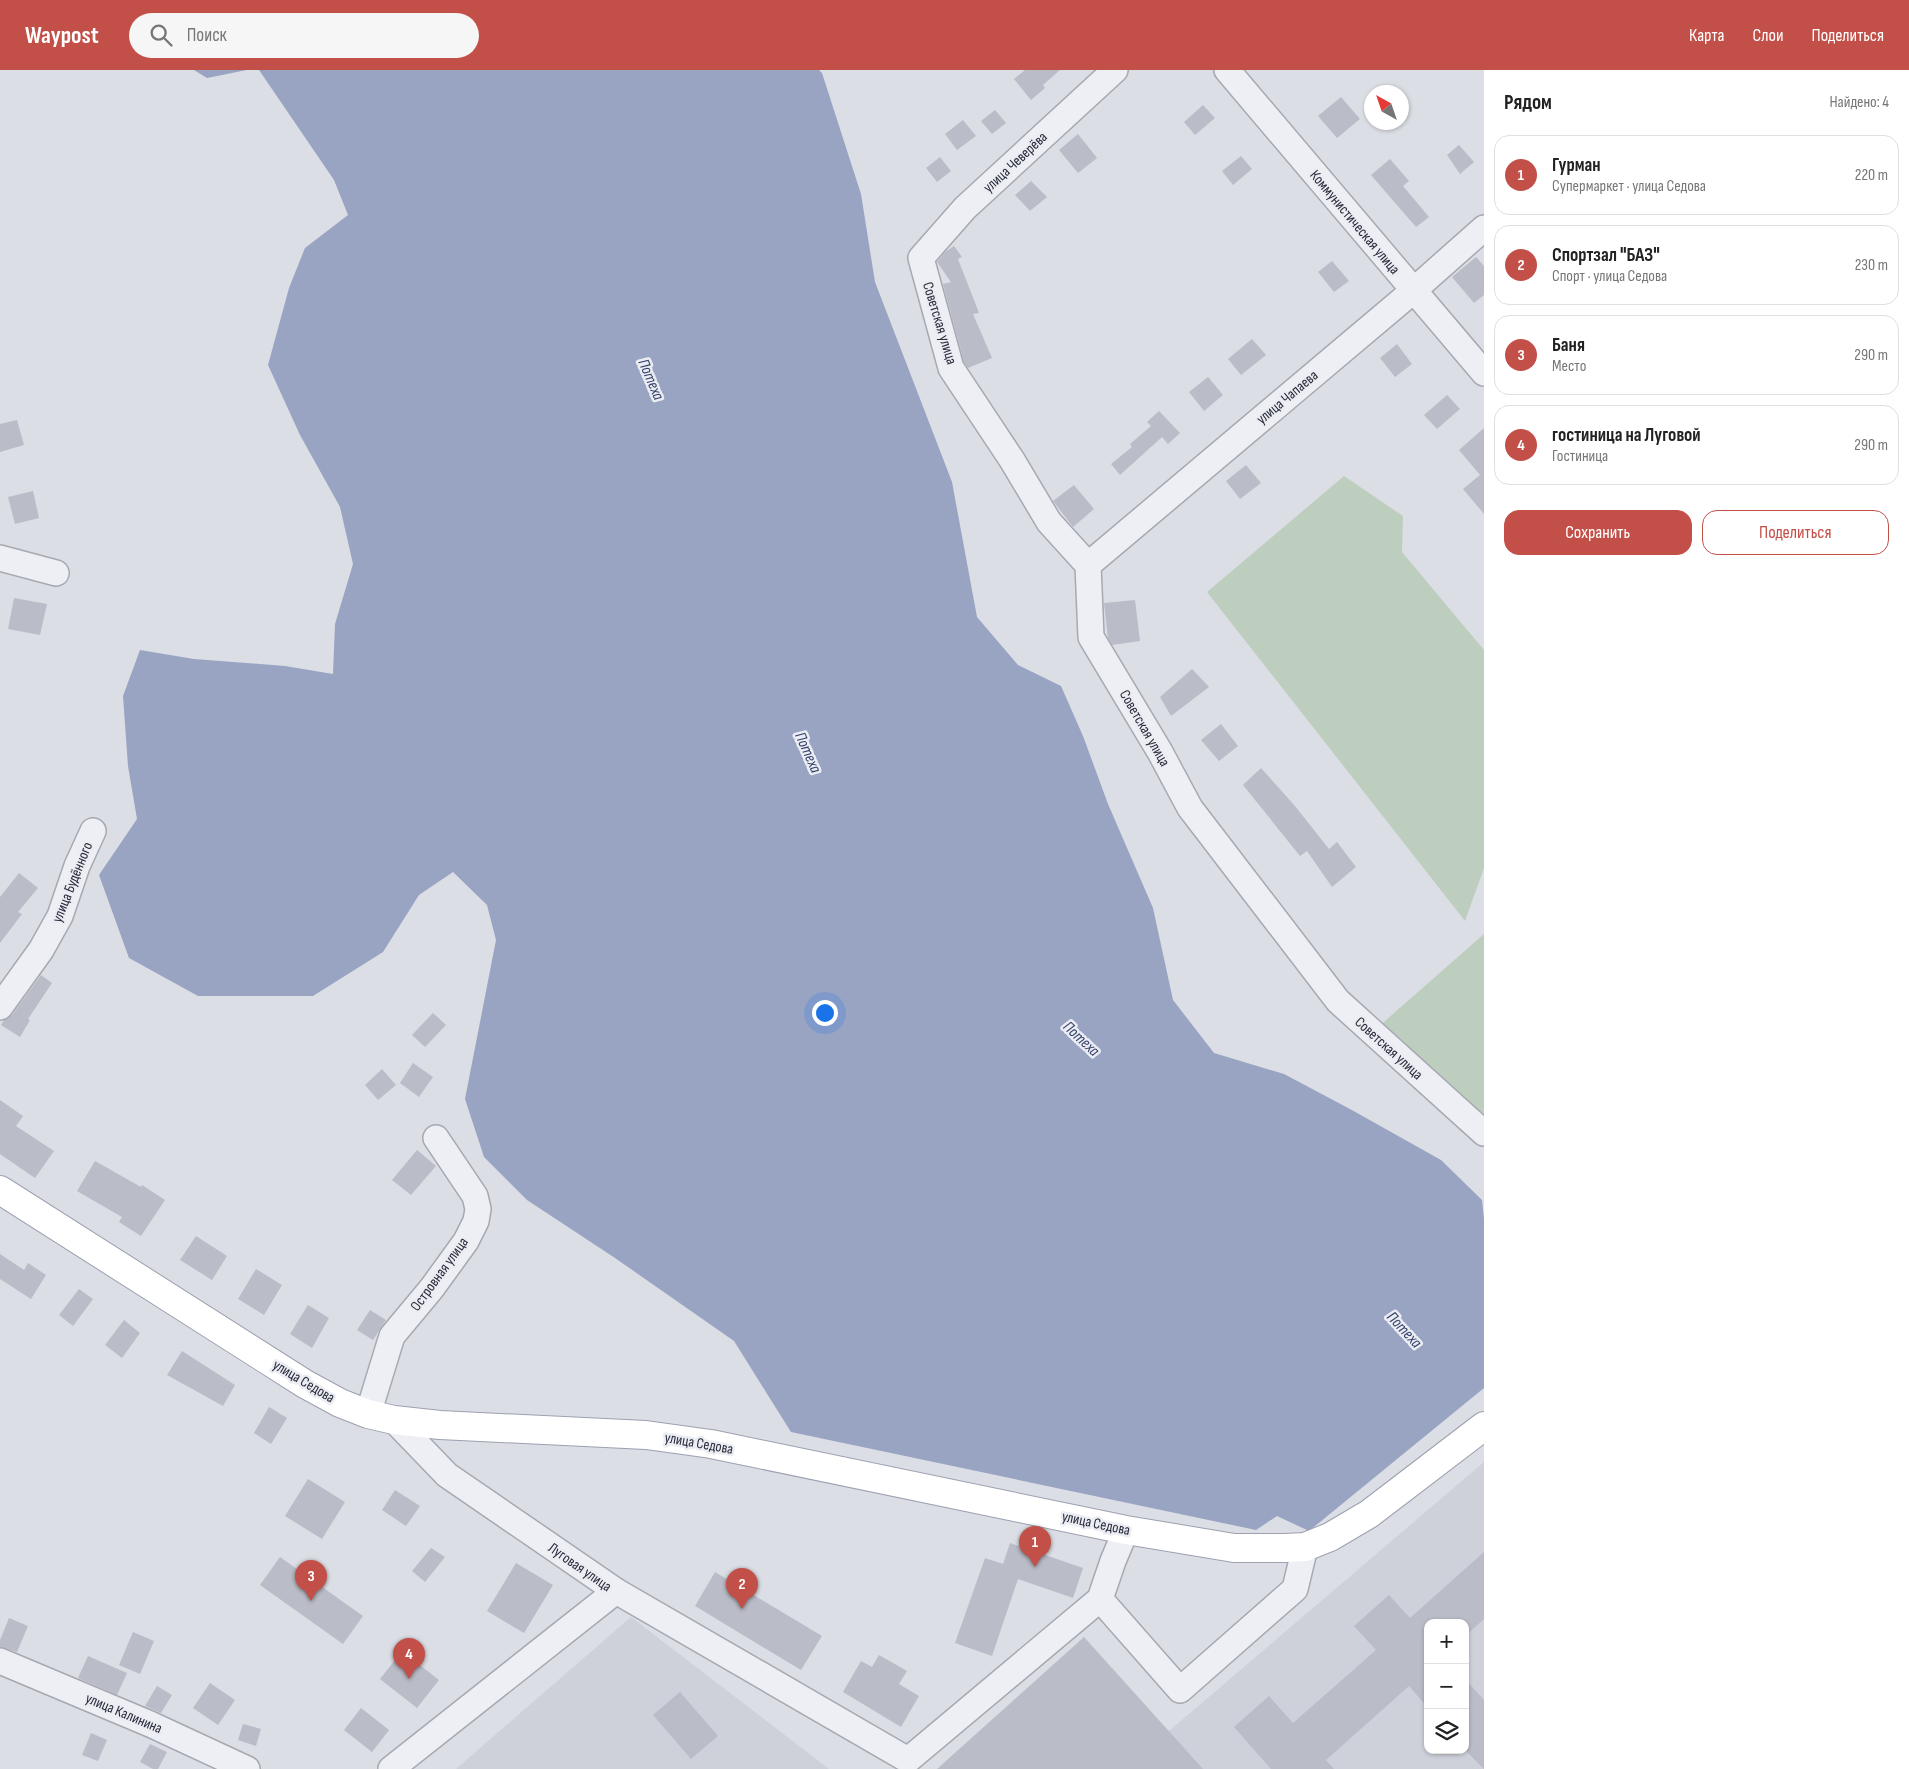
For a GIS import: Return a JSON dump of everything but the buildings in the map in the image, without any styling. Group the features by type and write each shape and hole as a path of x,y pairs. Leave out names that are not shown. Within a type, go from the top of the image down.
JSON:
{"main road":[{"name":"улица Седова","path":"0,1190 306,1384 340,1403 381,1417 440,1425 646,1434 711,1444 1126,1530 1234,1548 1305,1547 1330,1537 1369,1514 1484,1426"}],"street":[{"name":"улица Чеверёва","path":"921,258 966,208 1115,70"},
{"name":"Коммунистическая улица","path":"1227,70 1484,373"},
{"name":"улица Чапаева","path":"1088,565 1413,291 1484,228"},
{"name":"Советская улица","path":"921,258 951,368 1012,460 1049,522 1088,565 1091,637 1160,752 1190,808 1338,1001 1484,1134"},
{"path":"0,558 56,573"},
{"name":"улица Будённого","path":"0,1007 41,950 60,916 77,866 93,831"},
{"name":"Островная улица","path":"381,1417 392,1336 432,1288 466,1241 476,1221 478,1209 475,1196 436,1138"},
{"name":"Луговая улица","path":"381,1417 447,1475 616,1591 391,1769"},
{"path":"616,1591 908,1760 1100,1599 1126,1530"},
{"path":"1100,1599 1180,1690 1295,1589 1305,1547"},
{"name":"улица Калинина","path":"0,1661 150,1724 247,1769"}],"shaded area":[{"path":"1484,1462 1484,1769 937,1769 1169,1731"},
{"path":"631,1617 829,1769 456,1769"}],"green space":[{"path":"1344,476 1403,516 1402,552 1484,650 1484,868 1465,921 1207,592"},
{"path":"1484,934 1484,1139 1369,1035"}],"water":[{"path":"194,70 247,70 207,78"},
{"name":"Потеха","path":"259,70 819,70 822,73 861,194 875,282 952,482 977,617 1018,665 1061,686 1083,736 1108,804 1153,908 1173,1000 1214,1053 1284,1074 1350,1109 1441,1160 1482,1200 1484,1219 1484,1388 1309,1531 1277,1516 1256,1530 791,1432 734,1341 615,1258 527,1200 484,1157 465,1099 496,940 487,905 453,872 419,895 383,952 313,996 198,996 129,958 99,875 137,819 128,766 123,696 140,650 194,659 285,666 333,674 335,624 353,564 340,507 300,435 268,365 289,288 305,248 348,215 334,180"}],"place":[{"name":"Гурман","path":"1035,1567"},
{"name":"Баня","path":"311,1601"},
{"name":"Спортзал \"БАЗ\"","path":"742,1609"},
{"name":"гостиница на Луговой","path":"409,1679"}]}
